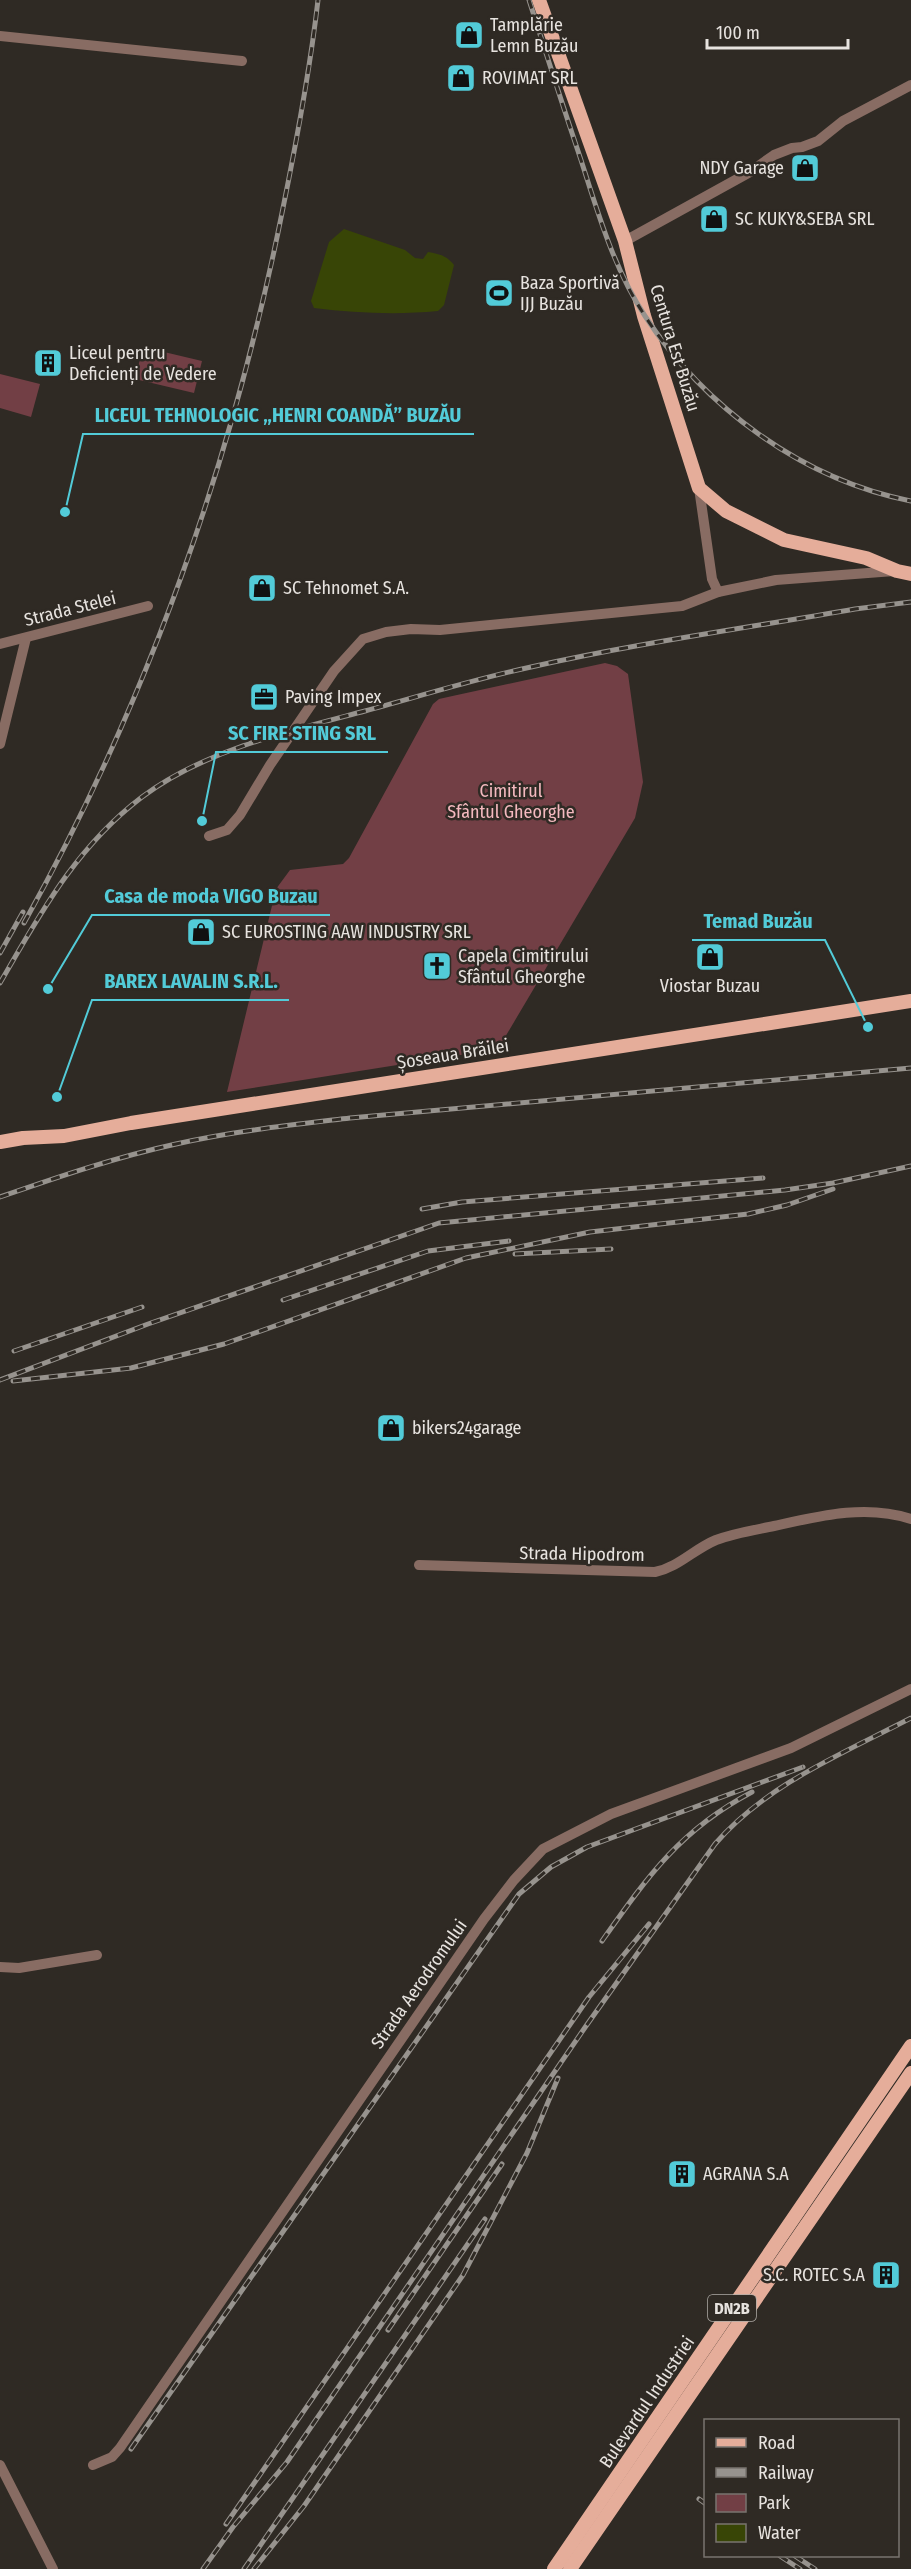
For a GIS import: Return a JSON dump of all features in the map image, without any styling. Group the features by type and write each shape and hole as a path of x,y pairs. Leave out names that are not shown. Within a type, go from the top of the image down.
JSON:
{"main road":[{"name":"Centura Est Buzău","path":"539,0 625,241 644,316 699,488"},
{"path":"699,488 726,511 784,540 866,558 897,571 911,574"},
{"name":"Șoseaua Brăilei","path":"0,1142 23,1138 64,1136 140,1122 911,1001"},
{"name":"Bulevardul Industriei","path":"554,2569 911,2046"},
{"name":"Bulevardul Industriei","path":"570,2569 911,2073"}],"street":[{"path":"0,36 242,61"},
{"path":"625,241 750,172 774,155 818,141 843,121 911,85"},
{"path":"699,488 712,579 718,592"},
{"path":"209,836 227,830 240,815 270,765 334,671 363,639 386,632 411,629 440,630 682,606 718,592 776,580 897,571"},
{"name":"Strada Stelei","path":"0,644 148,606"},
{"path":"0,744 26,638"},
{"name":"Strada Hipodrom","path":"419,1565 655,1572 676,1565 715,1541 808,1519 853,1512 880,1513 911,1519"},
{"name":"Strada Aerodromului","path":"93,2465 108,2460 116,2453 484,1919 514,1880 543,1849 611,1814 791,1748 911,1689"},
{"path":"0,1966 19,1968 97,1955"},
{"path":"0,2465 4,2485 53,2569"}],"green space":[{"path":"143,347 202,361 194,393 135,379"},
{"path":"0,374 40,384 31,417 0,408"},
{"name":"Cimitirul Sfântul Gheorghe","path":"605,663 617,666 628,674 643,782 635,818 498,1049 227,1092 276,889 290,870 343,864 349,858 433,704 439,699"}],"water":[{"path":"344,229 405,250 415,258 423,259 428,252 449,259 454,265 444,305 438,311 407,313 314,308 311,301 329,242"}],"railway":[{"path":"24,923 69,838 148,665 182,576 212,485 263,302 298,130 318,0"},
{"path":"529,0 594,200 616,260 634,298 669,349 696,380 727,409 760,435 795,457 832,476 871,491 911,501"},
{"path":"0,983 61,883 98,837 142,797 167,781 220,754 307,726 531,667 693,636 911,602"},
{"path":"0,953 23,912"},
{"path":"0,1197 154,1149 198,1139 263,1129 350,1118 911,1068"},
{"path":"0,1380 148,1324 439,1223 785,1190 833,1183 911,1166"},
{"path":"422,1209 462,1202 763,1178"},
{"path":"13,1381 131,1368 224,1344 466,1258 590,1232 748,1214 787,1205 833,1189"},
{"path":"283,1300 428,1251 509,1241"},
{"path":"515,1254 611,1249"},
{"path":"14,1351 142,1307"},
{"path":"203,2569 233,2527 287,2462 586,2026 715,1844 758,1804 782,1787 832,1758 911,1718"},
{"path":"131,2449 519,1894 551,1867 587,1847 803,1767"},
{"path":"602,1941 667,1856 705,1822 752,1792"},
{"path":"226,2524 589,1997 649,1924"},
{"path":"254,2569 304,2506 463,2275 527,2153 558,2078"},
{"path":"388,2330 502,2164"},
{"path":"244,2569 485,2219"},
{"path":"699,2499 704,2503"},
{"path":"782,2557 800,2569"},
{"path":"797,2557 815,2569"}],"place":[{"name":"Tamplărie Lemn Buzău","path":"469,35"},
{"name":"ROVIMAT SRL","path":"461,78"},
{"name":"NDY Garage","path":"805,168"},
{"name":"SC KUKY&SEBA SRL","path":"714,219"},
{"name":"Baza Sportivă IJJ Buzău","path":"499,293"},
{"name":"Liceul pentru Deficienți de Vedere","path":"48,363"},
{"name":"LICEUL TEHNOLOGIC „HENRI COANDĂ” BUZĂU","path":"65,512"},
{"name":"SC Tehnomet S.A.","path":"262,588"},
{"name":"Paving Impex","path":"264,697"},
{"name":"SC FIRE STING SRL","path":"202,821"},
{"name":"SC EUROSTING AAW INDUSTRY SRL","path":"201,932"},
{"name":"Viostar Buzau","path":"710,957"},
{"name":"Capela Cimitirului Sfântul Gheorghe","path":"437,966"},
{"name":"Casa de moda VIGO Buzau","path":"48,989"},
{"name":"Temad Buzău","path":"868,1027"},
{"name":"BAREX LAVALIN S.R.L.","path":"57,1097"},
{"name":"bikers24garage","path":"391,1428"},
{"name":"AGRANA S.A","path":"682,2174"},
{"name":"S.C. ROTEC S.A","path":"886,2275"}]}
